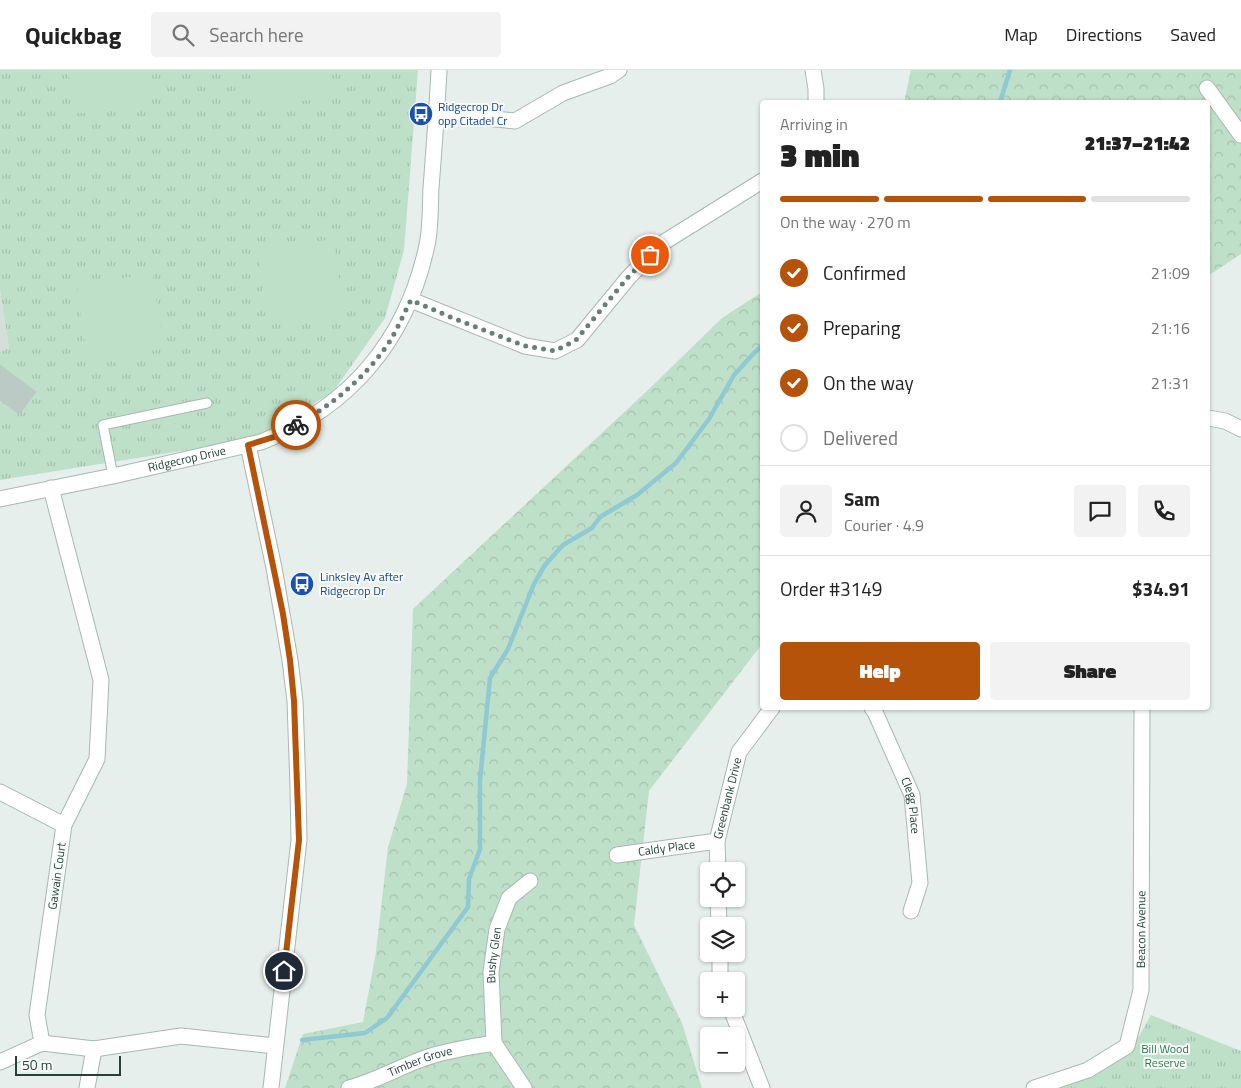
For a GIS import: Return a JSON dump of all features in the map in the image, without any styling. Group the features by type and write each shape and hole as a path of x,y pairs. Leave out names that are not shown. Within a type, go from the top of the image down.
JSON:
{"street":[{"name":"Ridgecrop Drive","path":"0,499 113,476 248,445 277,436 335,401 364,374 390,340 411,300 428,243 439,70"},
{"path":"436,113 515,121 563,93 610,76 619,70"},
{"path":"813,70 816,100"},
{"path":"1207,88 1241,135"},
{"path":"411,300 525,346 555,351 576,340 629,276 661,244 760,182"},
{"path":"1210,418 1225,421 1241,429"},
{"path":"248,445 274,568 290,660 297,743 299,840 271,1088"},
{"name":"Gawain Court","path":"42,1043 37,1016 64,825 97,759 101,680 52,488"},
{"name":"Greenbank Drive","path":"718,862 717,841 739,752 770,710"},
{"name":"Clegg Place","path":"874,710 912,794 920,883 911,911"},
{"name":"Beacon Avenue","path":"1034,1088 1088,1070 1127,1046 1141,990 1142,710"},
{"path":"0,792 64,825"},
{"name":"Caldy Place","path":"617,855 717,841"},
{"name":"Bushy Glen","path":"494,1044 492,972 497,929 509,898 530,881"},
{"path":"734,1017 762,1088"},
{"path":"0,1062 42,1043 94,1049 181,1036 275,1046"},
{"path":"494,1044 524,1088"},
{"name":"Timber Grove","path":"349,1088 368,1083 425,1058 453,1050 494,1044"},
{"path":"87,1088 94,1049"}],"lane":[{"path":"113,476 103,425 208,403"}],"shaded area":[{"path":"0,290 9,348 0,352"}],"green space":[{"path":"0,70 418,70 404,250 385,318 333,392 257,437 225,444 0,480 0,352 9,348 0,290"},
{"path":"68,70 146,70 150,104 74,114"},
{"path":"250,70 328,70 332,97 255,107"},
{"path":"911,70 1241,70 1241,254 1210,275 1210,100 904,100"},
{"path":"334,239 344,315 267,325 257,249"},
{"path":"153,274 163,349 87,360 77,284"},
{"path":"760,293 760,647 649,791 634,925 682,1023 702,1088 285,1088 303,1034 363,1022 376,952 388,847 407,784 413,609 648,390 722,318"},
{"name":"Bill Wood Reserve","path":"1151,1015 1241,1051 1241,1088 1050,1088 1084,1077 1114,1062 1135,1042"}],"building":[{"path":"0,365 36,392 19,414 0,400"}],"waterway":[{"path":"1001,100 1010,70"},
{"path":"302,1040 365,1033 387,1018 468,907 469,879 480,849 480,780 490,678 508,649 534,584 545,565 563,545 592,528 600,517 637,495 676,463 709,419 734,375 760,348"}],"way so far":[{"path":"296,425 335,401 364,374 390,340 411,300 525,346 555,351 576,340 629,276 650,255"}],"place":[{"name":"Ridgecrop Dr opp Citadel Cr","path":"421,114"},
{"name":"Linksley Av after Ridgecrop Dr","path":"302,584"}],"route":[{"path":"284,971 299,840 294,701 283,614 248,445 277,436 296,425"}]}
